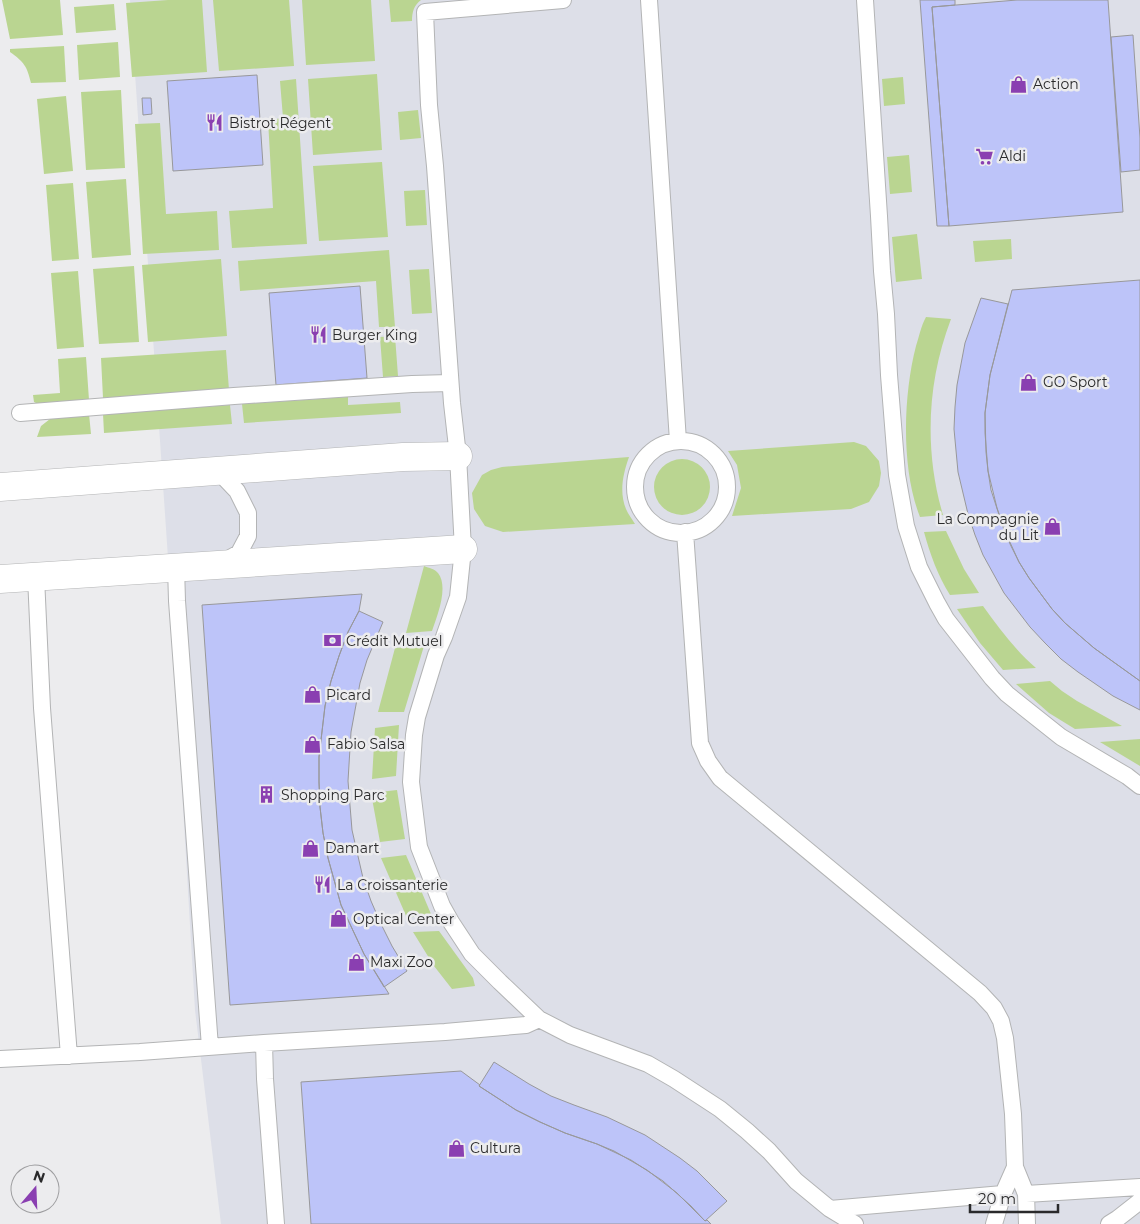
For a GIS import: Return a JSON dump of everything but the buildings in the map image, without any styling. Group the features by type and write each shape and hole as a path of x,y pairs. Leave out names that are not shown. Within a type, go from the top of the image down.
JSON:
{"street":[{"path":"0,487 403,458 458,456"},
{"path":"0,580 463,549"}],"lane":[{"path":"564,0 425,12 429,105 450,383 458,456 463,549 458,597 436,655 417,717 414,735 411,782 419,847 442,906 472,954 540,1019 570,1035 648,1064 674,1079 720,1109 769,1151 796,1181 830,1209 855,1224"},
{"path":"649,0 678,441"},
{"path":"865,0 897,475 905,520 919,567 946,619 992,678 1007,694 1062,737 1127,776 1140,786"},
{"path":"20,413 234,396 450,383"},
{"path":"678,441 687,441 702,446 714,455 723,468 727,483 726,498 720,512 709,524 695,531 685,532 664,530 652,523 642,512 636,498 634,483 638,469 646,456 658,446 678,441"},
{"path":"218,471 238,491 248,513 248,536 239,553 219,564"},
{"path":"685,532 700,743 708,761 720,778 980,993 994,1008 1001,1021 1005,1038 1015,1167 1026,1194 1027,1224"},
{"path":"176,567 210,1047"},
{"path":"36,577 42,708 69,1056"},
{"path":"0,1059 445,1032 526,1025 540,1019"},
{"path":"264,1043 276,1224"},
{"path":"994,1224 1003,1194 1015,1167"},
{"path":"1026,1194 1140,1187"},
{"path":"830,1209 1003,1194"},
{"path":"1110,1224 1140,1201"}],"shaded area":[{"name":"Shopping Parc","path":"130,0 1140,0 1140,1224 221,1224 195,1010 171,602"}],"green space":[{"path":"2,0 60,0 63,35 10,39"},
{"path":"202,0 207,72 132,77 126,3"},
{"path":"213,0 289,0 294,66 219,71"},
{"path":"302,0 371,0 375,61 306,65"},
{"path":"389,0 421,0 414,9 412,21 391,22"},
{"path":"114,4 116,30 76,33 74,7"},
{"path":"118,42 120,77 79,80 77,45"},
{"path":"64,46 66,82 31,83 24,65 10,52 10,49"},
{"path":"377,74 382,150 313,155 308,79"},
{"path":"903,77 905,104 884,106 882,79"},
{"path":"296,79 307,244 232,248 229,211 273,208 268,120 283,118 280,81"},
{"path":"121,90 125,168 86,170 81,92"},
{"path":"66,96 73,171 44,174 37,99"},
{"path":"418,110 421,138 400,140 398,112"},
{"path":"160,123 166,214 217,211 219,250 143,254 135,124"},
{"path":"909,155 912,192 890,194 887,157"},
{"path":"382,162 388,237 319,241 313,166"},
{"path":"126,179 131,255 92,258 86,182"},
{"path":"73,183 79,259 52,261 46,185"},
{"path":"425,190 427,225 406,226 404,191"},
{"path":"917,234 922,279 896,282 892,237"},
{"path":"1011,239 1012,259 975,262 973,241"},
{"path":"389,250 395,327 379,327 376,281 240,291 238,261"},
{"path":"221,259 227,336 148,342 142,265"},
{"path":"134,266 139,342 99,344 93,269"},
{"path":"429,269 432,313 412,314 409,270"},
{"path":"78,271 84,347 57,349 51,273"},
{"path":"926,317 951,319 937,367 931,416 933,466 943,515 920,517 910,477 906,432 908,387 916,346"},
{"path":"395,336 398,376 383,377 380,337"},
{"path":"226,350 229,390 103,398 101,358"},
{"path":"86,357 89,400 38,404 34,402 33,395 60,393 58,359"},
{"path":"348,397 348,405 400,402 401,413 244,423 242,404"},
{"path":"230,405 232,424 104,433 103,414"},
{"path":"89,414 91,434 37,437 41,426 50,419"},
{"path":"854,442 866,446 879,461 881,473 879,486 869,502 851,509 732,516 741,488 737,465 728,451"},
{"path":"629,457 622,490 626,509 635,524 503,532 485,526 474,509 472,493 482,475 491,470 502,467"},
{"path":"676,459 688,459 698,463 706,471 710,487 706,503 698,511 688,515 676,515 666,511 658,503 654,493 654,481 658,471 666,463"},
{"path":"946,531 964,569 979,593 950,595 946,588 935,565 924,532"},
{"path":"424,566 435,570 441,579 442,594 439,610 432,631 406,633"},
{"path":"983,606 1001,631 1036,668 1003,670 980,643 957,609"},
{"path":"424,646 404,712 378,712 395,648"},
{"path":"1050,681 1077,701 1122,726 1075,729 1049,713 1016,684"},
{"path":"399,725 396,776 372,779 375,728"},
{"path":"1140,739 1140,766 1100,742"},
{"path":"397,790 405,839 380,842 371,793"},
{"path":"406,855 431,914 407,918 381,858"},
{"path":"439,931 473,978 475,986 452,989 434,966 413,932"}],"place":[{"name":"Action","path":"1019,84"},
{"name":"Bistrot Régent","path":"215,123"},
{"name":"Aldi","path":"985,156"},
{"name":"Burger King","path":"318,335"},
{"name":"GO Sport","path":"1029,382"},
{"name":"La Compagnie du Lit","path":"1053,527"},
{"name":"Crédit Mutuel","path":"332,641"},
{"name":"Picard","path":"312,695"},
{"name":"Fabio Salsa","path":"313,744"},
{"name":"Shopping Parc","path":"267,795"},
{"name":"Damart","path":"311,848"},
{"name":"La Croissanterie","path":"323,885"},
{"name":"Optical Center","path":"339,919"},
{"name":"Maxi Zoo","path":"356,962"},
{"name":"Cultura","path":"456,1148"}]}
